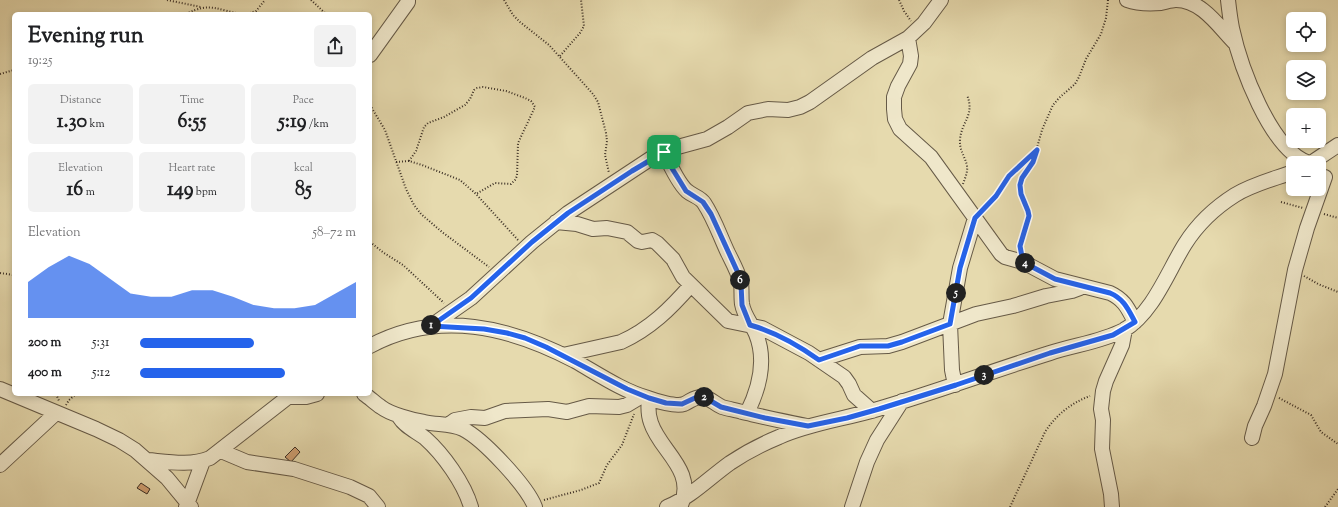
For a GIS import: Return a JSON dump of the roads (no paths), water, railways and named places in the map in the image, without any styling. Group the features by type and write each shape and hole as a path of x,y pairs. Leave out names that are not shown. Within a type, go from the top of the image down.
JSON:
{"street":[{"path":"372,52 408,0"},
{"path":"431,326 471,298 556,222 582,203 653,157 664,152 707,139 748,113 768,109 788,110 805,105 872,58 913,34 929,17 941,0"},
{"path":"1127,0 1152,4 1176,0 1188,2 1201,9 1212,18 1237,45"},
{"path":"1228,0 1232,28 1249,84 1270,125 1283,143 1297,156"},
{"path":"913,34 910,64 894,97 895,119 900,129 931,157 964,201 993,244 1002,254 1006,257 1023,262 1055,279 1110,293 1118,296 1124,302 1130,325 1103,391 1101,410 1103,420 1102,449 1111,494 1112,507"},
{"path":"1321,156 1338,145"},
{"path":"664,152 686,191 703,202 711,214 738,273 741,284 742,305 750,325 756,333 759,345 761,368 760,382 754,400 747,413"},
{"path":"667,507 682,503 731,462 779,436 808,426 872,411 956,385 1050,353 1113,335 1130,325 1154,298 1185,243 1200,224 1235,195 1256,185 1286,174"},
{"path":"1252,438 1255,426 1269,393 1275,374 1293,288 1295,270 1307,228 1328,178"},
{"path":"956,385 952,370 950,324 960,268 975,218"},
{"path":"556,222 577,224 593,230 608,228 627,232 638,241 642,242 652,240 673,259 679,272 691,285 728,321 762,328 783,338 819,360 844,377 854,395 872,411"},
{"path":"563,355 621,342 658,319 691,285"},
{"path":"819,360 860,346 888,346 982,313 1046,296 1072,291 1082,287"},
{"path":"372,345 399,333 431,326 462,327 507,333 546,347 563,355 643,398 666,403 682,404 697,397 704,397 721,407 808,426"},
{"path":"0,389 12,393"},
{"path":"19,396 59,411 119,440 135,450 148,460 166,478 188,506"},
{"path":"148,460 190,463 203,461 221,451 289,396"},
{"path":"298,396 310,396"},
{"path":"367,396 382,408 424,422 448,425 463,429 477,438 509,470 534,505"},
{"path":"448,425 455,420 471,417 486,418 505,411 548,408 567,412 589,406 619,407 643,398"},
{"path":"643,398 651,425 679,467 684,480 682,503"},
{"path":"852,507 862,476 877,440 902,401"},
{"path":"0,465 59,411"},
{"path":"398,414 406,426 424,438 442,455 464,490 471,507"},
{"path":"221,451 247,462 294,469 350,487 369,496 378,507"},
{"path":"188,506 203,461"}]}
